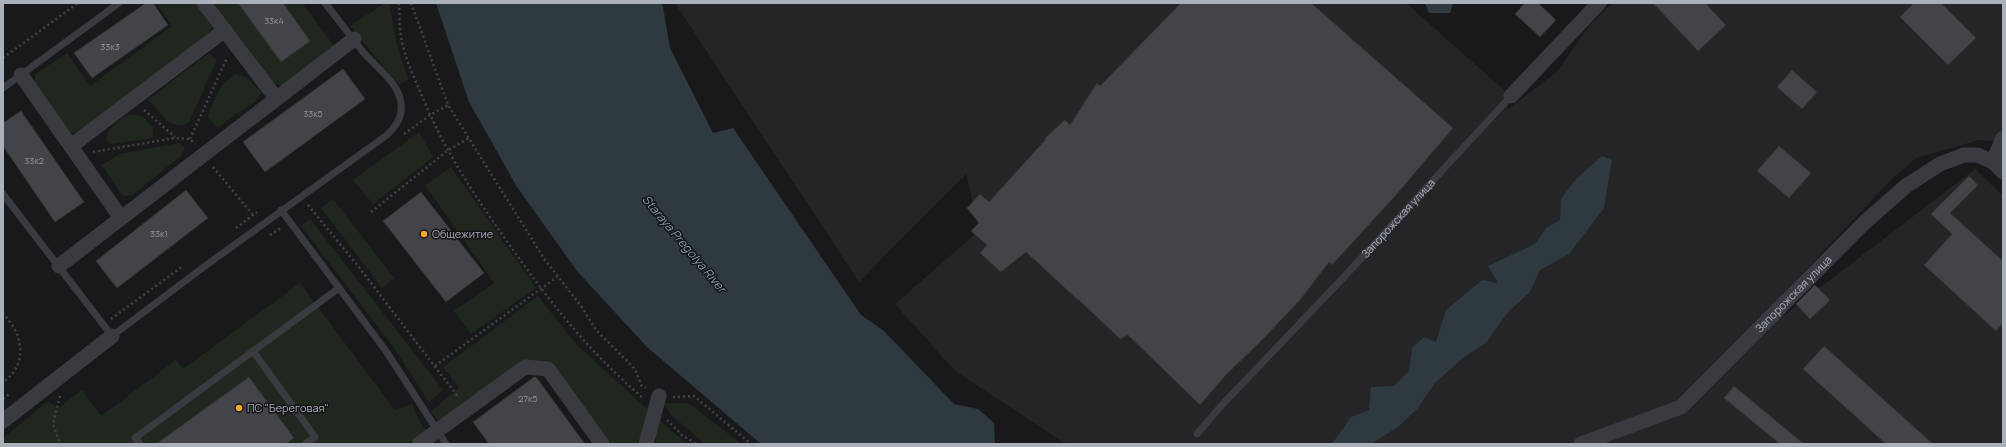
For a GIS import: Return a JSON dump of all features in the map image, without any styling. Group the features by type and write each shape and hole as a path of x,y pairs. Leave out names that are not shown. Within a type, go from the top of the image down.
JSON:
{"street":[{"path":"204,3 276,98"},
{"name":"Запорожская улица","path":"1511,96 1600,3"},
{"path":"74,150 132,100 229,36"},
{"path":"59,266 202,154 354,39"},
{"path":"21,74 121,218"},
{"path":"1998,167 2003,138"},
{"name":"Запорожская улица","path":"1581,444 1681,407 1864,223 1906,186 1940,164 1964,154 1978,155 1998,167"},
{"path":"3,421 108,331"},
{"path":"419,444 525,368 548,369 602,444"},
{"path":"646,444 658,402"}],"lane":[{"path":"3,88 119,3"},
{"path":"3,194 108,331 387,135 397,125 401,114 401,102 395,87 325,3"},
{"name":"Запорожская улица","path":"1197,434 1220,406 1343,278 1511,96"},
{"path":"281,210 386,351 446,444"},
{"path":"140,444 135,438 339,288"},
{"path":"253,351 315,437 305,444"}],"path":[{"path":"3,58 78,3"},
{"path":"399,3 401,37 410,69 447,151 479,200 567,322 622,380 658,402 694,396 751,444"},
{"path":"411,3 448,105 557,278 581,306 596,330 635,369 641,385 658,402 682,435 696,444"},
{"path":"190,139 229,36"},
{"path":"132,100 175,138"},
{"path":"400,138 430,115 448,105"},
{"path":"74,150 133,146 175,138 190,139 253,215"},
{"path":"370,212 447,151 468,138"},
{"path":"301,196 358,266 468,409"},
{"path":"265,239 290,222 315,202"},
{"path":"234,229 260,211"},
{"path":"108,331 189,262"},
{"path":"435,366 541,288 557,278"},
{"path":"3,312 18,337 20,356 16,371 3,382"},
{"path":"3,399 15,390"},
{"path":"60,444 53,424 61,390"}],"shaded area":[{"path":"156,3 196,3 205,13 211,25 210,33 80,131 72,133 66,130 34,83 35,74 67,53 90,86 172,26"},
{"path":"214,3 302,3 335,47 283,86 275,84"},
{"path":"381,3 389,3 396,42 408,79 399,85 350,26 382,5"},
{"path":"675,3 1406,3 1511,96 1507,110 1558,71 1589,26 1612,3 2003,3 2003,142 1979,140 1916,158 1890,181 1764,314 1783,316 1975,169 2003,196 2003,444 1066,444 955,371 895,304 980,230 966,174 859,282"},
{"path":"209,53 217,60 189,122 182,126 170,123 148,100"},
{"path":"236,74 247,78 261,92 257,101 237,113 218,128 208,118 210,112 221,87"},
{"path":"131,114 142,116 153,127 153,138 111,144 106,139 109,131 119,121"},
{"path":"419,132 433,157 373,204 353,180"},
{"path":"179,143 185,147 181,156 132,195 123,196 102,165 120,154"},
{"path":"451,167 536,288 471,334 454,311 494,283 425,185"},
{"path":"333,199 394,278 382,288 321,208"},
{"path":"310,219 443,390 429,402 394,348 301,226"},
{"path":"300,283 395,410 412,404 420,422 427,431 408,444 3,444 3,438 48,401 59,408 82,390 101,416 176,360 183,369"},
{"path":"538,296 576,344 647,409 641,444 611,444 551,365 525,361 440,424 431,411 459,388 443,367"},
{"path":"663,403 688,403 742,444 706,444 672,416"},
{"path":"660,421 687,444 656,444 656,431"}],"water":[{"name":"Staraya Pregolya River","path":"436,3 661,3 670,48 713,133 733,128 861,315 884,331 954,404 978,409 994,423 995,444 761,444 647,347 577,271 517,187 469,102"},
{"path":"1425,3 1453,3 1450,13 1429,13"},
{"path":"1602,156 1612,160 1604,208 1569,254 1540,270 1530,292 1508,312 1486,343 1464,357 1435,383 1417,409 1398,427 1371,444 1332,444 1351,417 1369,410 1371,387 1394,386 1409,371 1412,348 1424,337 1436,342 1446,310 1482,280 1498,283 1488,266 1535,244 1546,228 1560,220 1561,199 1576,179"}],"building":[{"path":"146,3 153,3 168,25 92,78 74,53"},
{"path":"238,3 283,3 310,41 281,62"},
{"path":"1181,3 1311,3 1453,128 1396,195 1332,265 1329,262 1300,300 1225,376 1200,405 1128,335 1120,339 1026,252 1001,272 980,253 987,245 971,231 979,223 967,208 980,194 989,202 1046,139 1045,138 1065,120 1070,125 1097,83 1100,86"},
{"path":"1525,3 1538,3 1556,20 1540,37 1515,14"},
{"path":"1653,3 1705,3 1726,25 1698,51"},
{"path":"1914,3 1941,3 1976,38 1948,65 1900,17"},
{"path":"343,69 365,99 265,172 243,142"},
{"path":"1792,70 1817,92 1802,109 1777,87"},
{"path":"21,111 84,202 55,222 3,146 3,123"},
{"path":"1779,146 1811,173 1789,198 1757,171"},
{"path":"1969,176 1978,185 1950,213 2003,261 2003,323 1996,331 1924,265 1952,234 1931,214"},
{"path":"186,190 208,218 117,288 96,261"},
{"name":"Общежитие","path":"421,192 484,273 446,302 383,221"},
{"path":"1815,285 1830,300 1810,319 1796,304"},
{"path":"1824,346 1933,444 1886,444 1803,369"},
{"name":"ПС \"Береговая\"","path":"249,377 294,438 286,444 156,444"},
{"path":"536,377 585,444 489,444 473,422"},
{"path":"1734,386 1804,444 1780,444 1724,398"}],"place":[{"name":"Общежитие","path":"424,234"},
{"name":"ПС \"Береговая\"","path":"239,408"}]}
